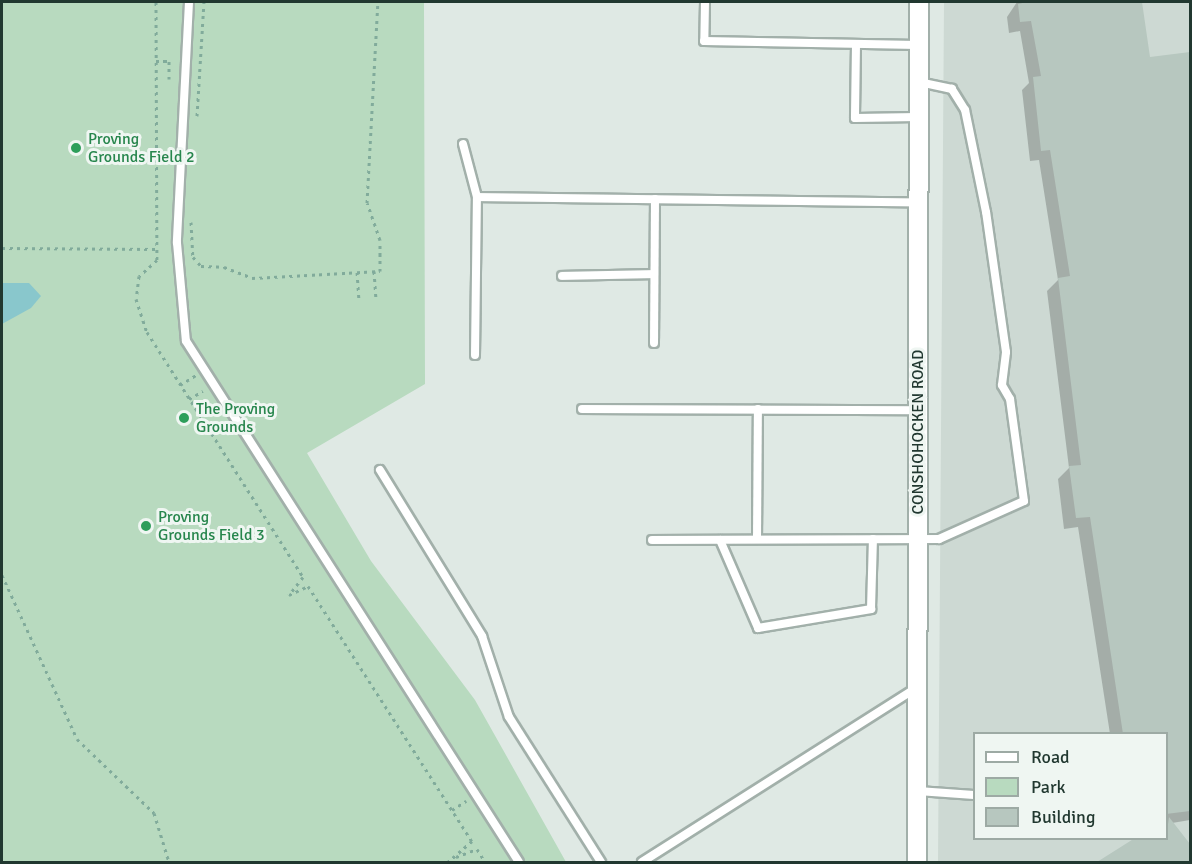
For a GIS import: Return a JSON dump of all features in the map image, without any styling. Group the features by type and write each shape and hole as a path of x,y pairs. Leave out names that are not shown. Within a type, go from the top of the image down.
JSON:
{"main road":[{"name":"CONSHOHOCKEN ROAD","path":"917,862 919,2"}],"lane":[{"path":"189,2 177,243 186,341 519,862"},
{"path":"705,2 704,41 920,45"},
{"path":"856,44 855,118 919,117"},
{"path":"652,540 873,539 947,536 997,509 1020,504 1026,495 1010,399 1002,385 1006,352 994,260 965,110 952,88 920,82"},
{"path":"463,144 477,197 475,355"},
{"path":"477,197 919,202"},
{"path":"654,344 655,199"},
{"path":"562,276 654,274"},
{"path":"582,409 918,410"},
{"path":"757,539 758,409"},
{"path":"380,470 482,636 509,717 601,862"},
{"path":"720,540 758,628 871,609 873,539"},
{"path":"642,862 917,687"},
{"path":"918,791 973,795"}],"path":[{"path":"156,2 157,260 140,276 136,299 147,332 485,862"},
{"path":"196,124 204,2"},
{"path":"192,211 196,264 224,267 252,278 380,271 380,240 367,203 378,2"},
{"path":"156,61 169,61 169,79"},
{"path":"2,248 157,249"},
{"path":"357,272 359,299"},
{"path":"374,272 376,297"},
{"path":"180,385 203,370"},
{"path":"189,399 212,385"},
{"path":"2,575 77,739 154,813 169,862"},
{"path":"303,577 289,595 308,586"},
{"path":"452,810 476,795"},
{"path":"455,858 472,841"},
{"path":"448,862 477,849"}],"shaded area":[{"path":"944,2 1190,2 1190,862 938,862"}],"green space":[{"name":"The Proving Grounds","path":"2,2 424,2 425,384 307,453 371,561 475,700 566,862 2,862"}],"water":[{"path":"2,283 29,283 41,296 31,308 2,324"}],"building":[{"path":"1027,2 1142,2 1150,57 1190,52 1190,811 1168,814 1168,732 1123,732 1090,517 1076,518 1069,466 1081,465 1058,278 1070,276 1050,150 1041,151 1033,77 1041,76 1031,21 1020,22 1018,4"},
{"path":"1169,817 1190,844 1190,862 1097,862 1132,840 1168,840"}],"place":[{"name":"Proving Grounds Field 2","path":"76,148"},
{"name":"The Proving Grounds","path":"184,418"},
{"name":"Proving Grounds Field 3","path":"146,526"}]}
